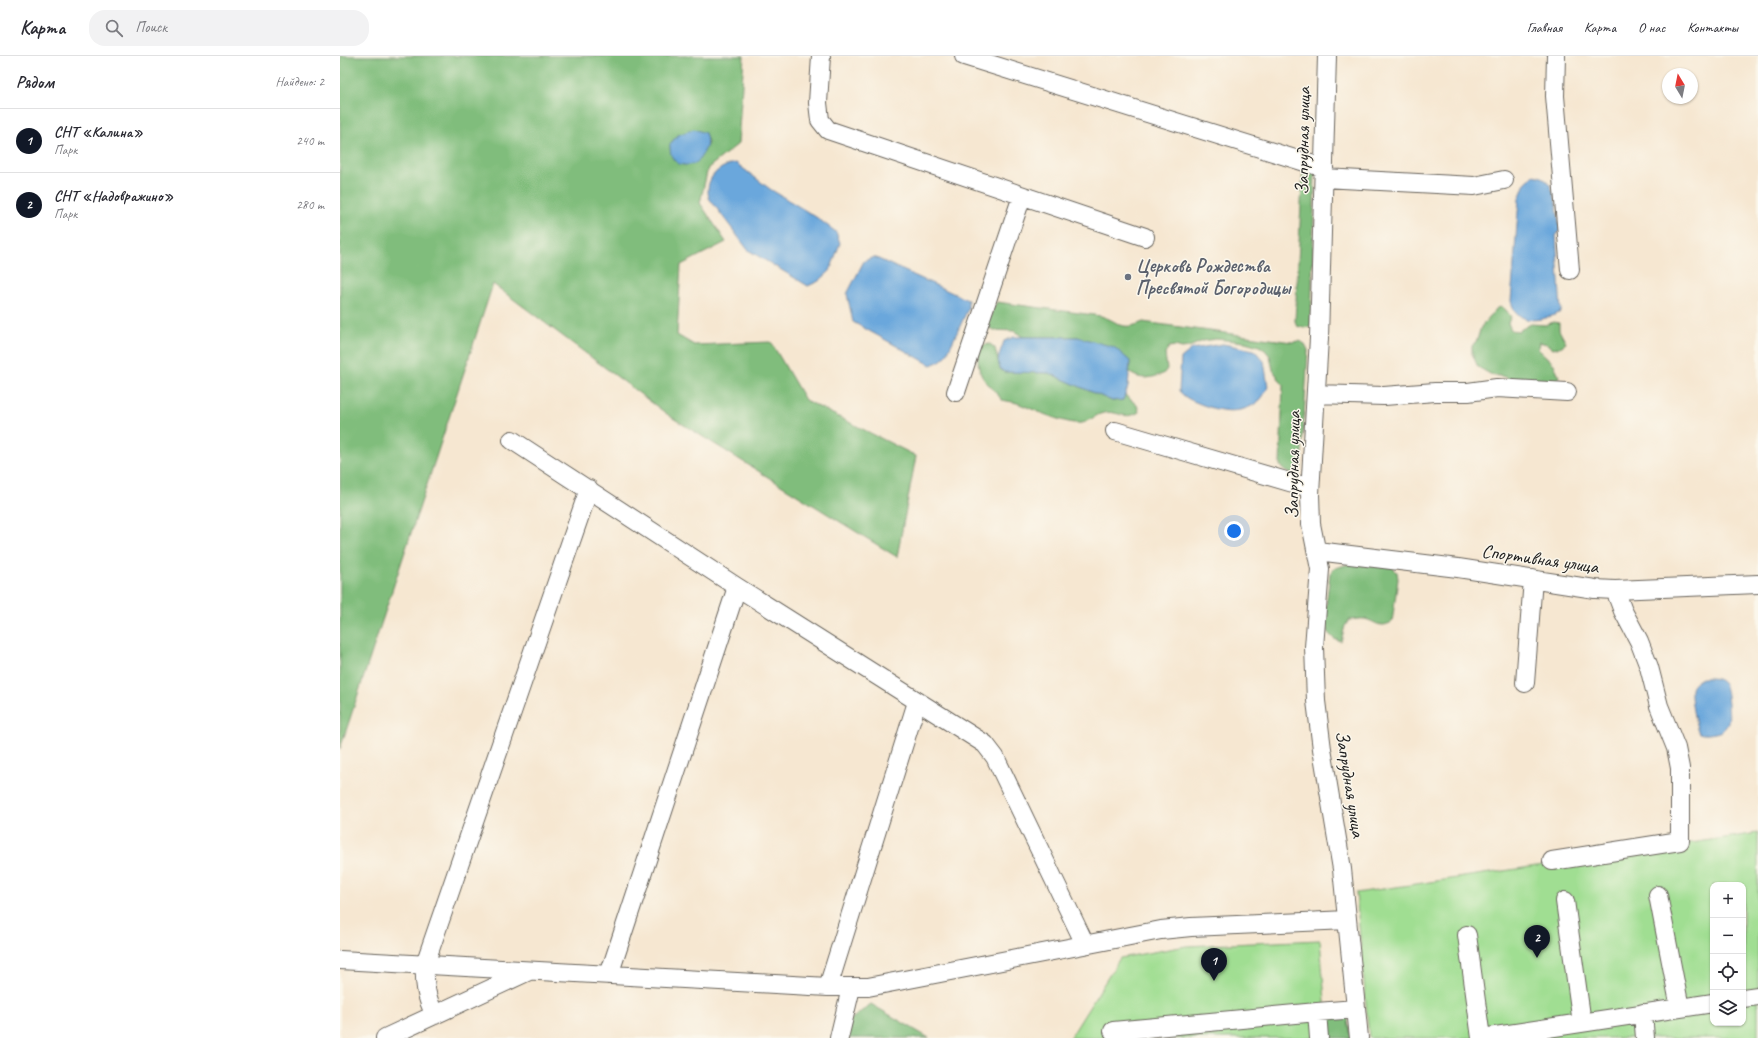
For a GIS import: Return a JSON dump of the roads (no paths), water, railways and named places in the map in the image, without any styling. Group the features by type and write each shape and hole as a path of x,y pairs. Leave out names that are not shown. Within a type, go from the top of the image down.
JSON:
{"street":[{"path":"821,56 818,103 820,120 828,130 1145,237"},
{"path":"964,56 1324,173 1474,186 1504,180"},
{"name":"Запрудная улица","path":"1326,56 1324,173 1316,394 1310,488 1311,524 1317,551 1320,582 1314,647 1316,701 1322,749 1342,869 1359,1038"},
{"path":"1556,56 1555,96 1570,270"},
{"path":"956,392 1022,196"},
{"path":"1316,394 1384,396 1435,392 1468,392 1497,388 1567,392"},
{"path":"1115,431 1310,488"},
{"path":"512,440 589,489 737,588 985,744 995,757 1085,944"},
{"path":"435,1015 428,1002 424,980 425,964 589,489"},
{"name":"Спортивная улица","path":"1317,551 1458,568 1595,589 1615,590 1758,584"},
{"path":"1525,683 1533,579"},
{"path":"609,975 737,588"},
{"path":"1552,860 1680,841 1680,768 1676,748 1659,706 1649,667 1640,641 1623,611 1615,590"},
{"path":"828,987 917,702"},
{"path":"1658,895 1680,1008"},
{"path":"1565,901 1582,1023"},
{"path":"340,960 868,988 1161,930 1191,927 1347,920"},
{"path":"1467,935 1481,1038 1514,1036 1582,1023 1710,1003"},
{"path":"385,1038 530,970"},
{"path":"839,1038 851,988"},
{"path":"1746,998 1758,996"},
{"path":"1113,1031 1356,1009"},
{"path":"1317,1012 1319,1038"},
{"path":"1643,1013 1645,1038"}],"water":[{"path":"694,129 705,133 707,142 706,149 697,163 691,165 681,164 674,160 671,155 670,144 678,135"},
{"path":"736,163 770,189 816,217 836,232 840,243 830,271 819,281 808,286 748,250 709,198 709,185 714,174 723,167"},
{"path":"1534,175 1542,177 1548,182 1551,188 1556,202 1560,231 1556,234 1561,312 1538,320 1526,319 1521,316 1514,310 1511,301 1519,199 1525,183"},
{"path":"874,257 968,300 968,309 946,356 940,361 931,365 853,322 847,294 864,261"},
{"path":"1014,337 1078,337 1114,347 1130,361 1128,387 1123,400 1112,401 1049,373 1004,372 998,361 1000,353 1004,341"},
{"path":"1223,344 1254,350 1264,361 1268,387 1260,400 1247,408 1232,411 1218,409 1193,401 1179,391 1181,358 1192,349"},
{"path":"1702,678 1713,678 1721,681 1726,690 1729,718 1728,722 1724,729 1715,733 1699,733 1694,718 1691,689 1697,681"}],"place":[{"name":"Церковь Рождества Пресвятой Богородицы","path":"1128,277"},
{"name":"СНТ «Надовражино»","path":"1537,958"},
{"name":"СНТ «Калина»","path":"1214,981"}]}
